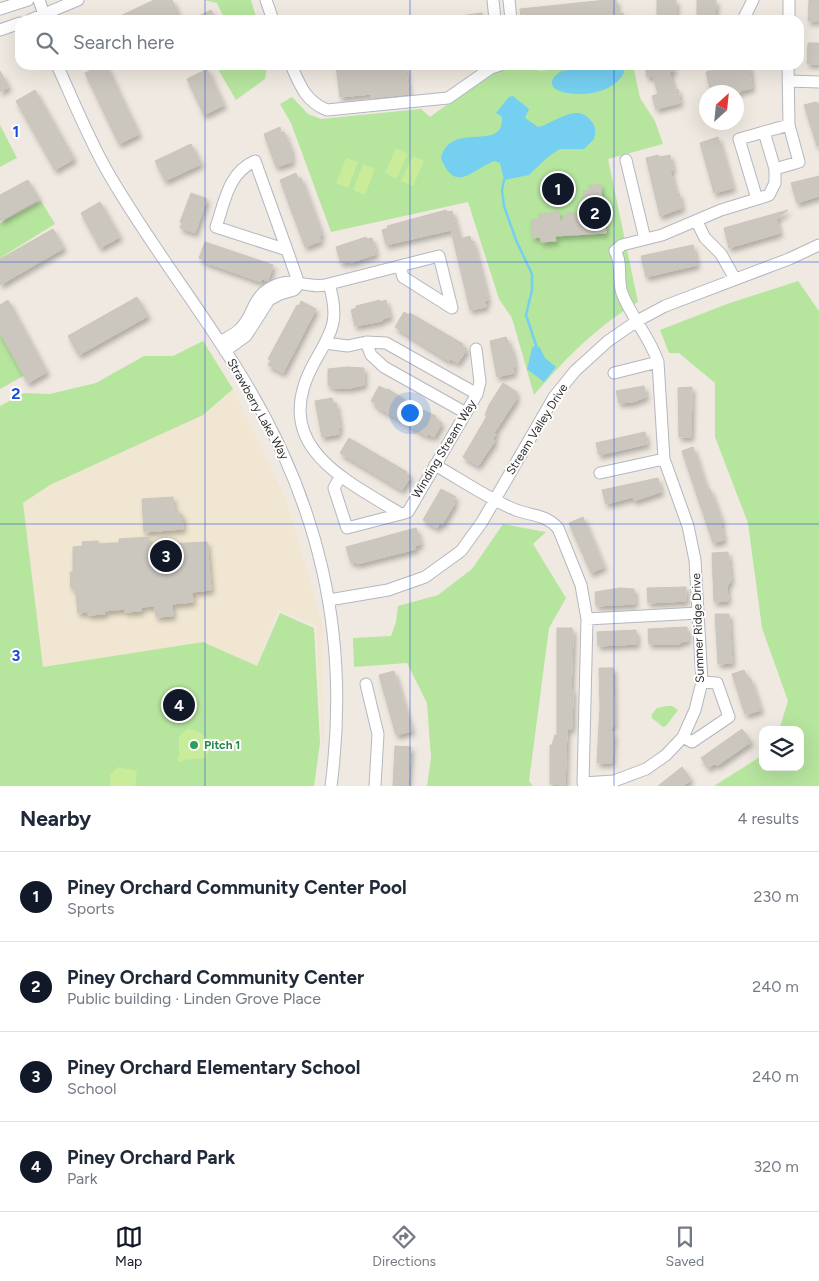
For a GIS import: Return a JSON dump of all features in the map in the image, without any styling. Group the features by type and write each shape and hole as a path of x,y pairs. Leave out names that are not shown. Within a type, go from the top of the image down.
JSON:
{"street":[{"path":"0,9 27,0 36,15"},
{"path":"38,15 39,0"},
{"path":"46,15 78,0"},
{"path":"266,0 271,15"},
{"path":"493,0 494,15"},
{"path":"509,0 510,15"},
{"path":"746,15 754,0"},
{"path":"789,0 789,15"},
{"path":"0,30 15,25"},
{"name":"Strawberry Lake Way","path":"59,70 86,131 109,174 223,346 282,449 305,504 329,600 337,666 336,732 330,786"},
{"path":"293,70 305,95 314,104 327,110 448,98 487,70"},
{"path":"775,169 799,162 788,125 788,70"},
{"path":"788,81 819,82"},
{"path":"757,199 739,139 788,125"},
{"path":"626,160 645,239 696,222 721,210 770,195 776,183 775,169 764,132"},
{"path":"287,250 216,227 232,178 242,167 255,161 287,250 299,284"},
{"path":"696,222 705,238 721,254 735,280"},
{"name":"Summer Ridge Drive","path":"435,465 517,510 551,520 558,528 581,585 587,619 583,783 614,781 646,770 666,755 683,737 695,710 702,682 695,560 688,526 664,459 658,362 654,349 622,293 620,259 615,251 622,245 645,239"},
{"name":"Stream Valley Drive","path":"329,600 388,590 425,577 461,551 495,498 554,397 575,371 608,341 637,321 665,306 789,259 819,245"},
{"path":"223,346 240,329 252,306 263,293 277,284 289,281 321,287 328,284 439,256 452,308 403,277 400,266"},
{"path":"328,284 335,305 334,323 300,392 298,408 305,435 318,457 340,477 401,514"},
{"path":"325,342 348,346 366,342 386,343 477,394"},
{"path":"366,342 371,355 384,367 466,413"},
{"name":"Winding Stream Way","path":"401,514 408,512 477,394 480,382 476,349"},
{"path":"614,373 658,362"},
{"path":"600,473 664,459"},
{"path":"340,477 334,488 347,528 401,514"},
{"path":"587,619 699,613"},
{"path":"683,737 692,742 729,717 717,683 702,682"},
{"path":"366,684 378,734 375,786"}],"shaded area":[{"path":"233,389 286,499 322,622 324,742 322,742 316,625 278,610 257,666 203,642 43,667 23,503 50,485 203,415"}],"green space":[{"path":"204,0 251,0 256,15 223,15 217,3"},
{"path":"266,70 265,79 236,100 219,71"},
{"path":"499,70 634,70 640,98 655,121 663,144 608,159 638,302 595,332 534,395 512,318 499,299 468,202 331,232 291,123 280,104 292,97 308,114 321,119 421,109 430,117 478,82"},
{"path":"0,125 17,158 0,167"},
{"path":"396,148 408,154 396,179 385,173"},
{"path":"413,156 424,161 413,186 401,181"},
{"path":"346,158 358,162 348,188 336,183"},
{"path":"363,164 375,169 365,195 353,190"},
{"path":"41,201 55,224 0,258 0,223"},
{"path":"798,281 819,311 819,786 714,786 759,758 759,771 804,771 804,726 780,726 788,701 762,628 748,523 715,437 715,383 679,353 669,353 660,330 727,304"},
{"path":"0,332 25,375 0,389"},
{"path":"203,341 233,389 203,415 50,485 23,503 43,667 203,642 257,666 280,613 314,628 320,743 314,786 0,786 0,406 24,393 50,394 96,383 144,356 173,356"},
{"path":"503,524 546,532 533,544 566,598 549,628 529,781 533,786 427,786 431,758 427,703 407,663 354,667 353,638 391,636 396,622 398,606 438,595 472,569"},
{"path":"672,706 678,710 666,726 663,727 652,718 652,714 657,708"},
{"name":"Pitch 1","path":"187,729 198,731 206,738 209,743 208,753 205,758 184,760 180,763 177,759 179,756 179,736"},
{"path":"118,767 137,771 135,786 110,786 110,775"}],"water":[{"path":"623,70 624,72 616,83 603,90 574,94 561,92 553,87 553,80 561,71"},
{"path":"513,96 529,109 525,118 538,127 572,113 585,115 595,127 594,139 584,149 560,149 549,156 529,175 504,180 500,163 494,161 464,176 452,175 446,169 441,158 447,147 455,140 495,134 500,128 502,117 496,113 509,97"},
{"path":"560,173 572,182 562,195 562,201 557,207 543,196"},
{"path":"536,345 540,348 545,358 556,367 544,382 527,369 532,348"}],"building":[{"path":"154,0 172,0 178,13 174,15 122,15"},
{"path":"616,0 617,13 623,13 623,15 521,15 520,9"},
{"path":"657,0 676,0 676,15 657,15"},
{"path":"697,0 716,0 715,15 697,15"},
{"path":"809,0 819,0 819,21 808,21"},
{"path":"211,10 214,15 200,15"},
{"path":"808,43 819,43 819,64 807,64"},
{"path":"91,70 108,70 139,134 119,144 85,73"},
{"path":"207,70 224,105 204,115 187,79"},
{"path":"337,70 406,70 409,94 371,98 371,94 340,97"},
{"path":"646,70 674,70 669,72 674,90 678,89 680,103 656,109 652,96 658,94 653,76 647,77"},
{"path":"711,70 750,70 752,88 744,90 744,85 709,85 706,72"},
{"path":"0,71 9,87 0,92"},
{"path":"35,90 74,159 55,170 16,101"},
{"path":"816,102 819,104 819,146 817,146 804,105"},
{"path":"280,127 281,133 284,132 291,150 292,162 276,167 264,134"},
{"path":"718,137 733,188 714,193 700,143"},
{"path":"191,144 201,164 165,181 155,161"},
{"path":"658,155 659,157 670,155 673,170 670,170 676,194 679,193 682,208 660,216 646,158"},
{"path":"296,173 298,179 301,178 322,235 319,236 321,241 305,247 280,180"},
{"path":"819,176 819,196 797,203 791,183"},
{"path":"28,180 39,199 0,221 0,195"},
{"path":"600,184 602,199 605,198 606,208 603,208 606,233 555,236 556,241 541,242 540,237 533,238 531,220 540,219 539,214 559,212 560,222 569,211 574,215 586,213 583,191 593,190 588,186"},
{"path":"191,193 207,199 195,233 180,228 182,223 180,222"},
{"path":"100,202 120,237 100,248 81,213"},
{"path":"446,210 447,212 452,211 460,239 470,236 471,242 473,241 488,300 485,301 486,307 470,310 451,230 386,245 382,230 388,228 387,226"},
{"path":"788,210 776,219 780,233 729,248 724,228"},
{"path":"53,229 64,248 0,285 0,259"},
{"path":"366,237 366,239 372,238 376,254 350,263 349,261 341,263 336,247"},
{"path":"205,242 273,265 268,281 262,279 261,282 204,262 204,260 199,258"},
{"path":"693,245 697,265 646,277 641,256"},
{"path":"137,297 148,316 79,355 68,336"},
{"path":"8,300 47,372 28,383 0,333 0,305"},
{"path":"380,300 380,302 386,300 390,317 382,319 382,321 355,326 351,310 356,308 356,306"},
{"path":"301,301 316,309 283,373 268,365 271,360 268,359"},
{"path":"404,312 409,315 410,313 463,344 462,346 467,349 458,363 450,359 449,361 395,327"},
{"path":"506,337 512,351 515,367 513,367 514,373 497,377 490,341"},
{"path":"364,368 364,385 350,388 333,388 333,386 328,386 328,369"},
{"path":"503,383 517,392 515,397 517,398 494,433 496,434 493,439 495,441 478,466 463,457 487,416 485,415 489,405"},
{"path":"379,386 388,389 418,408 436,416 435,418 442,423 434,437 428,434 427,436 375,406 376,404 371,401"},
{"path":"644,386 646,397 633,402 619,403 616,391"},
{"path":"692,387 691,437 679,437 678,388"},
{"path":"332,398 333,404 336,403 340,428 338,428 339,434 322,437 315,401"},
{"path":"645,432 647,444 599,455 596,443"},
{"path":"349,438 407,472 406,474 411,476 402,490 340,453"},
{"path":"693,447 707,490 710,489 722,522 724,540 713,543 682,451"},
{"path":"658,478 661,492 634,501 633,497 606,504 602,490"},
{"path":"441,489 456,497 453,502 455,503 442,525 440,523 437,528 423,520"},
{"path":"173,497 174,510 178,510 178,514 182,514 183,529 144,532 142,499"},
{"path":"583,517 604,567 591,573 569,523"},
{"path":"416,528 421,544 415,546 416,549 357,564 356,562 351,563 346,547"},
{"path":"149,537 149,545 207,542 211,590 192,592 193,602 172,604 173,616 156,617 155,606 141,607 141,611 125,612 125,609 104,611 105,614 88,615 88,612 78,613 75,588 71,588 70,572 73,572 73,547 83,546 82,542 98,541 99,544 119,543 119,539"},
{"path":"728,552 731,580 727,587 728,601 714,602 712,553"},
{"path":"686,587 686,601 648,603 647,588"},
{"path":"620,588 634,589 635,604 596,606 595,592"},
{"path":"715,614 729,614 732,663 718,664"},
{"path":"687,627 688,641 680,642 680,644 649,644 648,629"},
{"path":"557,628 572,628 573,636 572,729 567,729 565,785 550,784 550,745 552,745 555,735 557,735"},
{"path":"636,630 637,644 598,646 597,632"},
{"path":"599,668 613,668 614,724 610,732 614,732 612,763 597,763 600,707"},
{"path":"744,670 748,679 750,678 761,710 748,714 745,714 732,674"},
{"path":"394,671 412,731 396,735 379,675"},
{"path":"742,729 751,742 718,765 714,764 708,768 701,758"},
{"path":"395,746 411,747 408,786 393,786"},
{"path":"682,767 691,780 683,786 658,786"}],"waterway":[{"path":"504,180 502,190 504,206 516,240 532,274 532,290 526,315 536,345"}],"place":[{"name":"Piney Orchard Community Center Pool","path":"558,189"},
{"name":"Piney Orchard Community Center","path":"595,213"},
{"name":"Piney Orchard Elementary School","path":"166,556"},
{"name":"Piney Orchard Park","path":"179,705"},
{"name":"Pitch 1","path":"194,745"}]}
